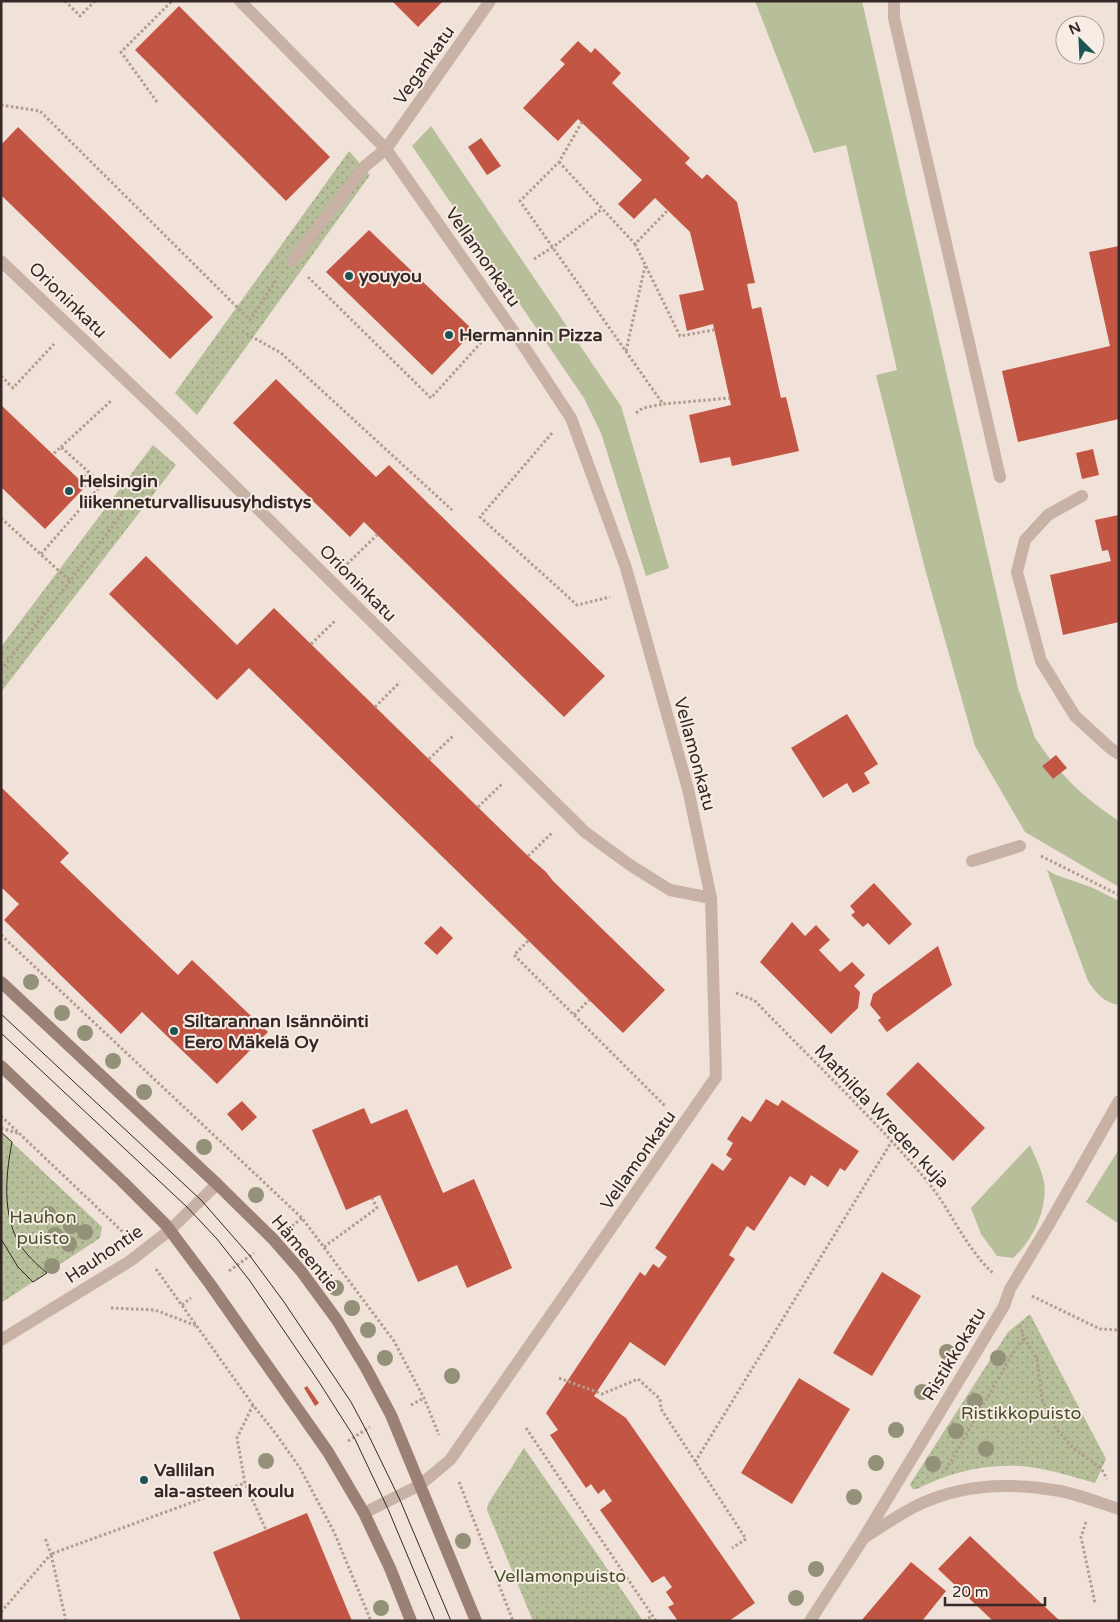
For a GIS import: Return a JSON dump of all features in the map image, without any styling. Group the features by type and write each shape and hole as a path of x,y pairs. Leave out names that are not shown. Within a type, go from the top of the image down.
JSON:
{"main road":[{"name":"Hämeentie","path":"1,982 218,1184 273,1239 301,1271 336,1320 366,1368 391,1415 476,1621"},
{"path":"1,1066 123,1182 170,1230 210,1284 328,1452 364,1513 390,1568 411,1621"}],"street":[{"name":"Vellamonkatu","path":"240,1 386,149 571,418 625,565 688,789 711,898 715,984 716,1077 463,1444 450,1460 420,1485 364,1513"},
{"name":"Vegankatu","path":"292,261 365,166 386,149 490,1"},
{"path":"894,1 894,18 1000,477"},
{"name":"Orioninkatu","path":"1,261 174,426 585,832 670,890 711,898"},
{"path":"1082,496 1048,515 1025,540 1017,572 1041,661 1075,716 1119,754"},
{"path":"972,861 1020,846"},
{"name":"Ristikkokatu","path":"810,1621 1004,1306 1010,1289 1119,1101"},
{"name":"Hauhontie","path":"1,1340 130,1260 170,1230 218,1184"},
{"path":"862,1539 914,1507 944,1494 987,1486 1016,1486 1061,1491 1119,1509"}],"path":[{"path":"66,1 80,16 95,1"},
{"path":"158,102 121,52 172,1"},
{"path":"1,105 40,110 250,320 273,284 292,261 431,398 488,336"},
{"path":"582,122 559,162 520,201 663,404"},
{"path":"559,162 635,244 680,336 714,330"},
{"path":"534,259 553,247 602,209"},
{"path":"635,244 668,210"},
{"path":"626,351 645,266"},
{"path":"242,331 281,353 452,510"},
{"path":"1,376 13,388 58,340"},
{"path":"53,454 116,396"},
{"path":"636,413 643,408 663,404 730,398"},
{"path":"552,433 480,517 577,605 607,598"},
{"path":"41,554 102,484 61,447"},
{"path":"80,480 88,472"},
{"path":"1,670 122,514"},
{"path":"1,518 70,581"},
{"path":"347,564 377,535"},
{"path":"312,644 340,616"},
{"path":"375,707 404,678"},
{"path":"429,759 458,731"},
{"path":"478,807 507,779"},
{"path":"528,856 558,828"},
{"path":"1020,846 1119,895"},
{"path":"528,941 514,955 659,1100 685,1123"},
{"name":"Mathilda Wreden kuja","path":"715,984 754,1000 892,1141 930,1184 981,1262 1010,1289"},
{"path":"574,1015 589,1000"},
{"path":"1,1116 142,1251 182,1305 300,1468 334,1532 371,1621"},
{"path":"1,1128 22,1135"},
{"path":"694,1462 892,1141"},
{"path":"324,1247 376,1208 372,1198"},
{"path":"182,1305 302,1218"},
{"path":"1027,1303 1029,1295 1100,1329 1119,1330"},
{"path":"110,1308 155,1310 197,1326"},
{"path":"1018,1319 1024,1338 1037,1359 1042,1399 1056,1429 1073,1448 1101,1468 1108,1483"},
{"path":"943,1477 1011,1356 1024,1338"},
{"path":"559,1378 602,1394 638,1379 660,1399 661,1409 746,1539 732,1548"},
{"path":"300,1468 424,1398"},
{"path":"253,1405 237,1438 245,1483 266,1530"},
{"path":"526,1428 656,1621"},
{"path":"1,1612 51,1554 245,1483"},
{"path":"1086,1521 1081,1537 1095,1603"},
{"path":"45,1538 51,1554 66,1621"},
{"path":"644,1621 652,1616"}],"green space":[{"path":"755,1 862,1 1018,688 1035,738 1050,759 1042,766 1053,779 1061,772 1088,799 1119,821 1119,887 1025,832 975,746 925,569 876,375 897,370 846,145 814,153"},
{"path":"431,126 621,406 669,568 646,576 601,433 584,398 412,146"},
{"path":"349,151 370,175 197,415 175,393"},
{"path":"153,445 176,465 1,692 1,647"},
{"path":"1047,870 1091,887 1119,901 1119,1005 1101,997 1088,981"},
{"name":"Hauhon puisto","path":"1,1132 102,1227 100,1238 1,1303"},
{"path":"1030,1145 1044,1182 1045,1192 1041,1213 1027,1243 1013,1258 997,1256 981,1234 971,1208"},
{"path":"1119,1149 1119,1224 1086,1202"},
{"name":"Ristikkopuisto","path":"1030,1314 1106,1459 1095,1483 1038,1468 1001,1466 972,1469 913,1489 910,1485 912,1481 1008,1332"},
{"name":"Vellamonpuisto","path":"524,1448 643,1621 533,1621 487,1510 488,1504"}],"building":[{"path":"392,1 443,1 418,27"},
{"path":"179,6 330,157 286,201 135,50"},
{"path":"578,41 591,53 595,48 621,73 612,83 690,158 685,163 702,179 707,174 737,202 755,283 747,284 752,309 761,307 781,398 786,397 799,451 732,466 730,457 700,463 689,415 731,405 713,324 687,331 679,295 704,290 690,232 655,198 634,219 618,204 642,180 578,119 558,141 523,108 565,64 560,60"},
{"path":"18,127 213,317 170,359 1,195 1,145"},
{"path":"481,138 501,166 487,175 468,147"},
{"path":"369,230 474,331 432,375 326,272"},
{"path":"1119,246 1119,419 1018,442 1002,371 1110,346 1089,252"},
{"path":"276,379 376,477 389,465 605,676 564,717 364,522 350,537 233,423"},
{"path":"1,405 86,486 45,529 1,487"},
{"path":"1093,449 1099,475 1082,479 1076,453"},
{"path":"1119,515 1119,622 1063,635 1050,575 1111,561 1108,550 1102,551 1095,520"},
{"path":"146,556 237,645 274,608 665,990 623,1033 249,668 217,700 109,594"},
{"path":"847,714 878,764 864,773 870,783 853,793 847,783 823,798 791,748"},
{"path":"1056,755 1067,768 1053,779 1042,766"},
{"path":"1,787 69,853 60,862 178,975 192,960 268,1032 217,1084 142,1012 121,1034 4,920 19,904 1,887"},
{"path":"874,883 912,924 889,945 868,923 863,927 851,915 855,912 850,906"},
{"path":"792,922 805,936 816,925 830,940 819,950 840,972 852,962 865,975 854,986 860,992 858,1008 831,1034 760,962"},
{"path":"441,926 453,938 437,955 424,943"},
{"path":"938,946 952,985 887,1032 878,1020 881,1018 870,1005 873,994"},
{"path":"918,1062 985,1128 953,1161 886,1094"},
{"path":"766,1099 778,1106 782,1100 859,1151 845,1171 840,1168 828,1187 811,1175 805,1186 790,1176 754,1231 747,1226 729,1255 735,1259 665,1366 630,1342 594,1396 626,1418 755,1603 729,1621 678,1621 668,1607 674,1604 666,1592 672,1587 664,1576 652,1583 600,1510 612,1501 604,1489 598,1494 591,1484 586,1488 550,1435 558,1430 546,1413 640,1272 645,1276 653,1264 659,1268 667,1257 655,1248 712,1163 723,1171 732,1159 726,1155 733,1143 727,1139 742,1116 751,1122"},
{"path":"242,1101 257,1117 242,1131 227,1114"},
{"path":"364,1108 371,1124 407,1109 443,1193 474,1179 512,1268 467,1288 457,1265 418,1282 380,1195 346,1210 312,1130"},
{"path":"882,1272 921,1296 872,1376 833,1353"},
{"path":"799,1378 850,1409 792,1504 741,1473"},
{"path":"307,1386 319,1403 315,1406 304,1388"},
{"path":"307,1513 352,1621 241,1621 213,1552"},
{"path":"970,1536 1060,1621 993,1621 938,1569"},
{"path":"911,1562 946,1591 922,1621 861,1621"}],"tram line":[{"path":"1,1014 201,1200 250,1256 284,1302 351,1402 400,1500 451,1621"},
{"path":"1,1033 187,1207 217,1239 250,1281 354,1437 388,1509 435,1621"},
{"path":"1,1132 12,1142 8,1171 7,1201 13,1229 27,1254 47,1273 33,1282 18,1267 1,1239"}],"place":[{"name":"youyou","path":"349,276"},
{"name":"Hermannin Pizza","path":"449,335"},
{"name":"Helsingin liikenneturvallisuusyhdistys","path":"69,491"},
{"name":"Siltarannan Isännöinti Eero Mäkelä Oy","path":"174,1031"},
{"name":"Vallilan ala-asteen koulu","path":"144,1480"}]}
